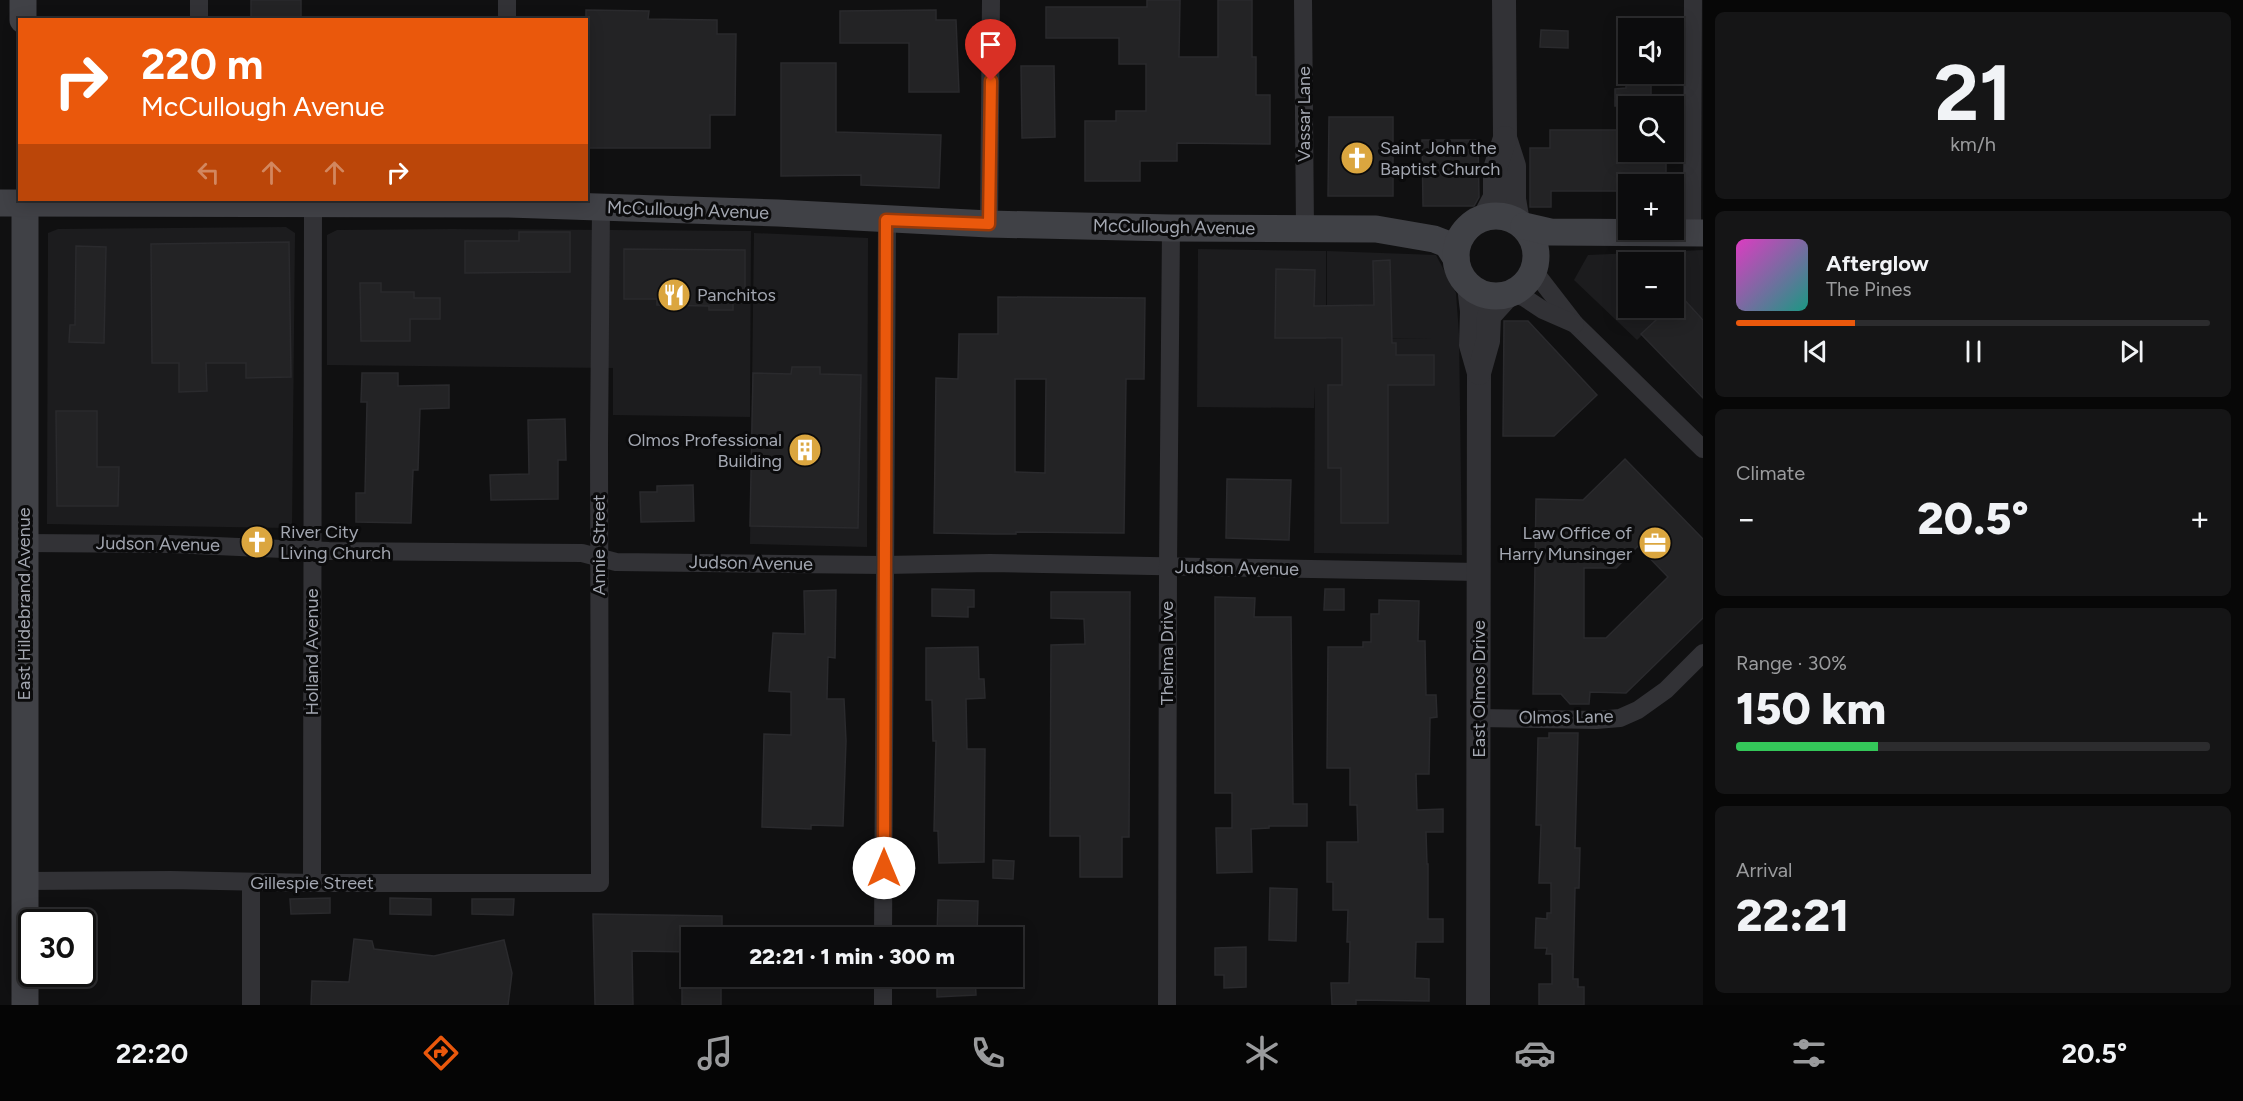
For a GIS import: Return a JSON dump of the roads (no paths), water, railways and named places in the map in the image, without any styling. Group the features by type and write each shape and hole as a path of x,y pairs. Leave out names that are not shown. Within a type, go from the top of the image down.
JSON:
{"main road":[{"path":"23,0 23,18"},
{"name":"McCullough Avenue","path":"16,202 200,202 313,205 508,202 989,224 1376,229 1434,239 1447,244 1456,258"},
{"name":"East Hildebrand Avenue","path":"16,202 24,543 25,1005"},
{"path":"1618,233 1550,232 1505,217 1495,216 1480,220 1461,237 1456,258 1458,268 1469,286 1488,296 1511,294 1526,284 1534,268 1547,255 1567,247 1618,236"},
{"name":"McCullough Avenue","path":"1376,229 1412,222 1480,220"},
{"path":"1521,224 1535,244 1534,268"}],"street":[{"path":"199,0 199,18"},
{"path":"507,0 507,18"},
{"path":"989,224 991,0"},
{"name":"Vassar Lane","path":"1303,0 1305,228"},
{"path":"1504,0 1505,138 1514,166 1514,205 1521,224"},
{"path":"1693,0 1698,233"},
{"path":"1480,220 1495,197 1495,169 1505,138"},
{"name":"Holland Avenue","path":"312,883 313,205"},
{"name":"Annie Street","path":"600,883 601,206"},
{"path":"883,927 886,220"},
{"name":"Thelma Drive","path":"1167,1005 1171,228"},
{"path":"1534,268 1575,324 1703,449"},
{"name":"East Olmos Drive","path":"1469,286 1472,311 1471,345 1479,373"},
{"path":"1511,294 1525,298 1543,310 1575,324"},
{"name":"East Olmos Drive","path":"1479,1005 1479,373 1488,341 1489,315 1511,294"},
{"name":"Judson Avenue","path":"24,543 170,544 582,554 616,562 885,565 990,563 1479,572"},
{"name":"Olmos Lane","path":"1479,718 1596,720 1620,718 1638,710 1666,690 1703,653"},
{"name":"Gillespie Street","path":"25,881 600,883"},
{"path":"251,882 251,1005"},
{"path":"883,987 883,1005"}],"place":[{"name":"Saint John the Baptist Church","path":"1357,158"},
{"name":"Panchitos","path":"674,295"},
{"name":"Olmos Professional Building","path":"805,450"},
{"name":"River City Living Church","path":"257,542"},
{"name":"Law Office of Harry Munsinger","path":"1655,543"}]}
